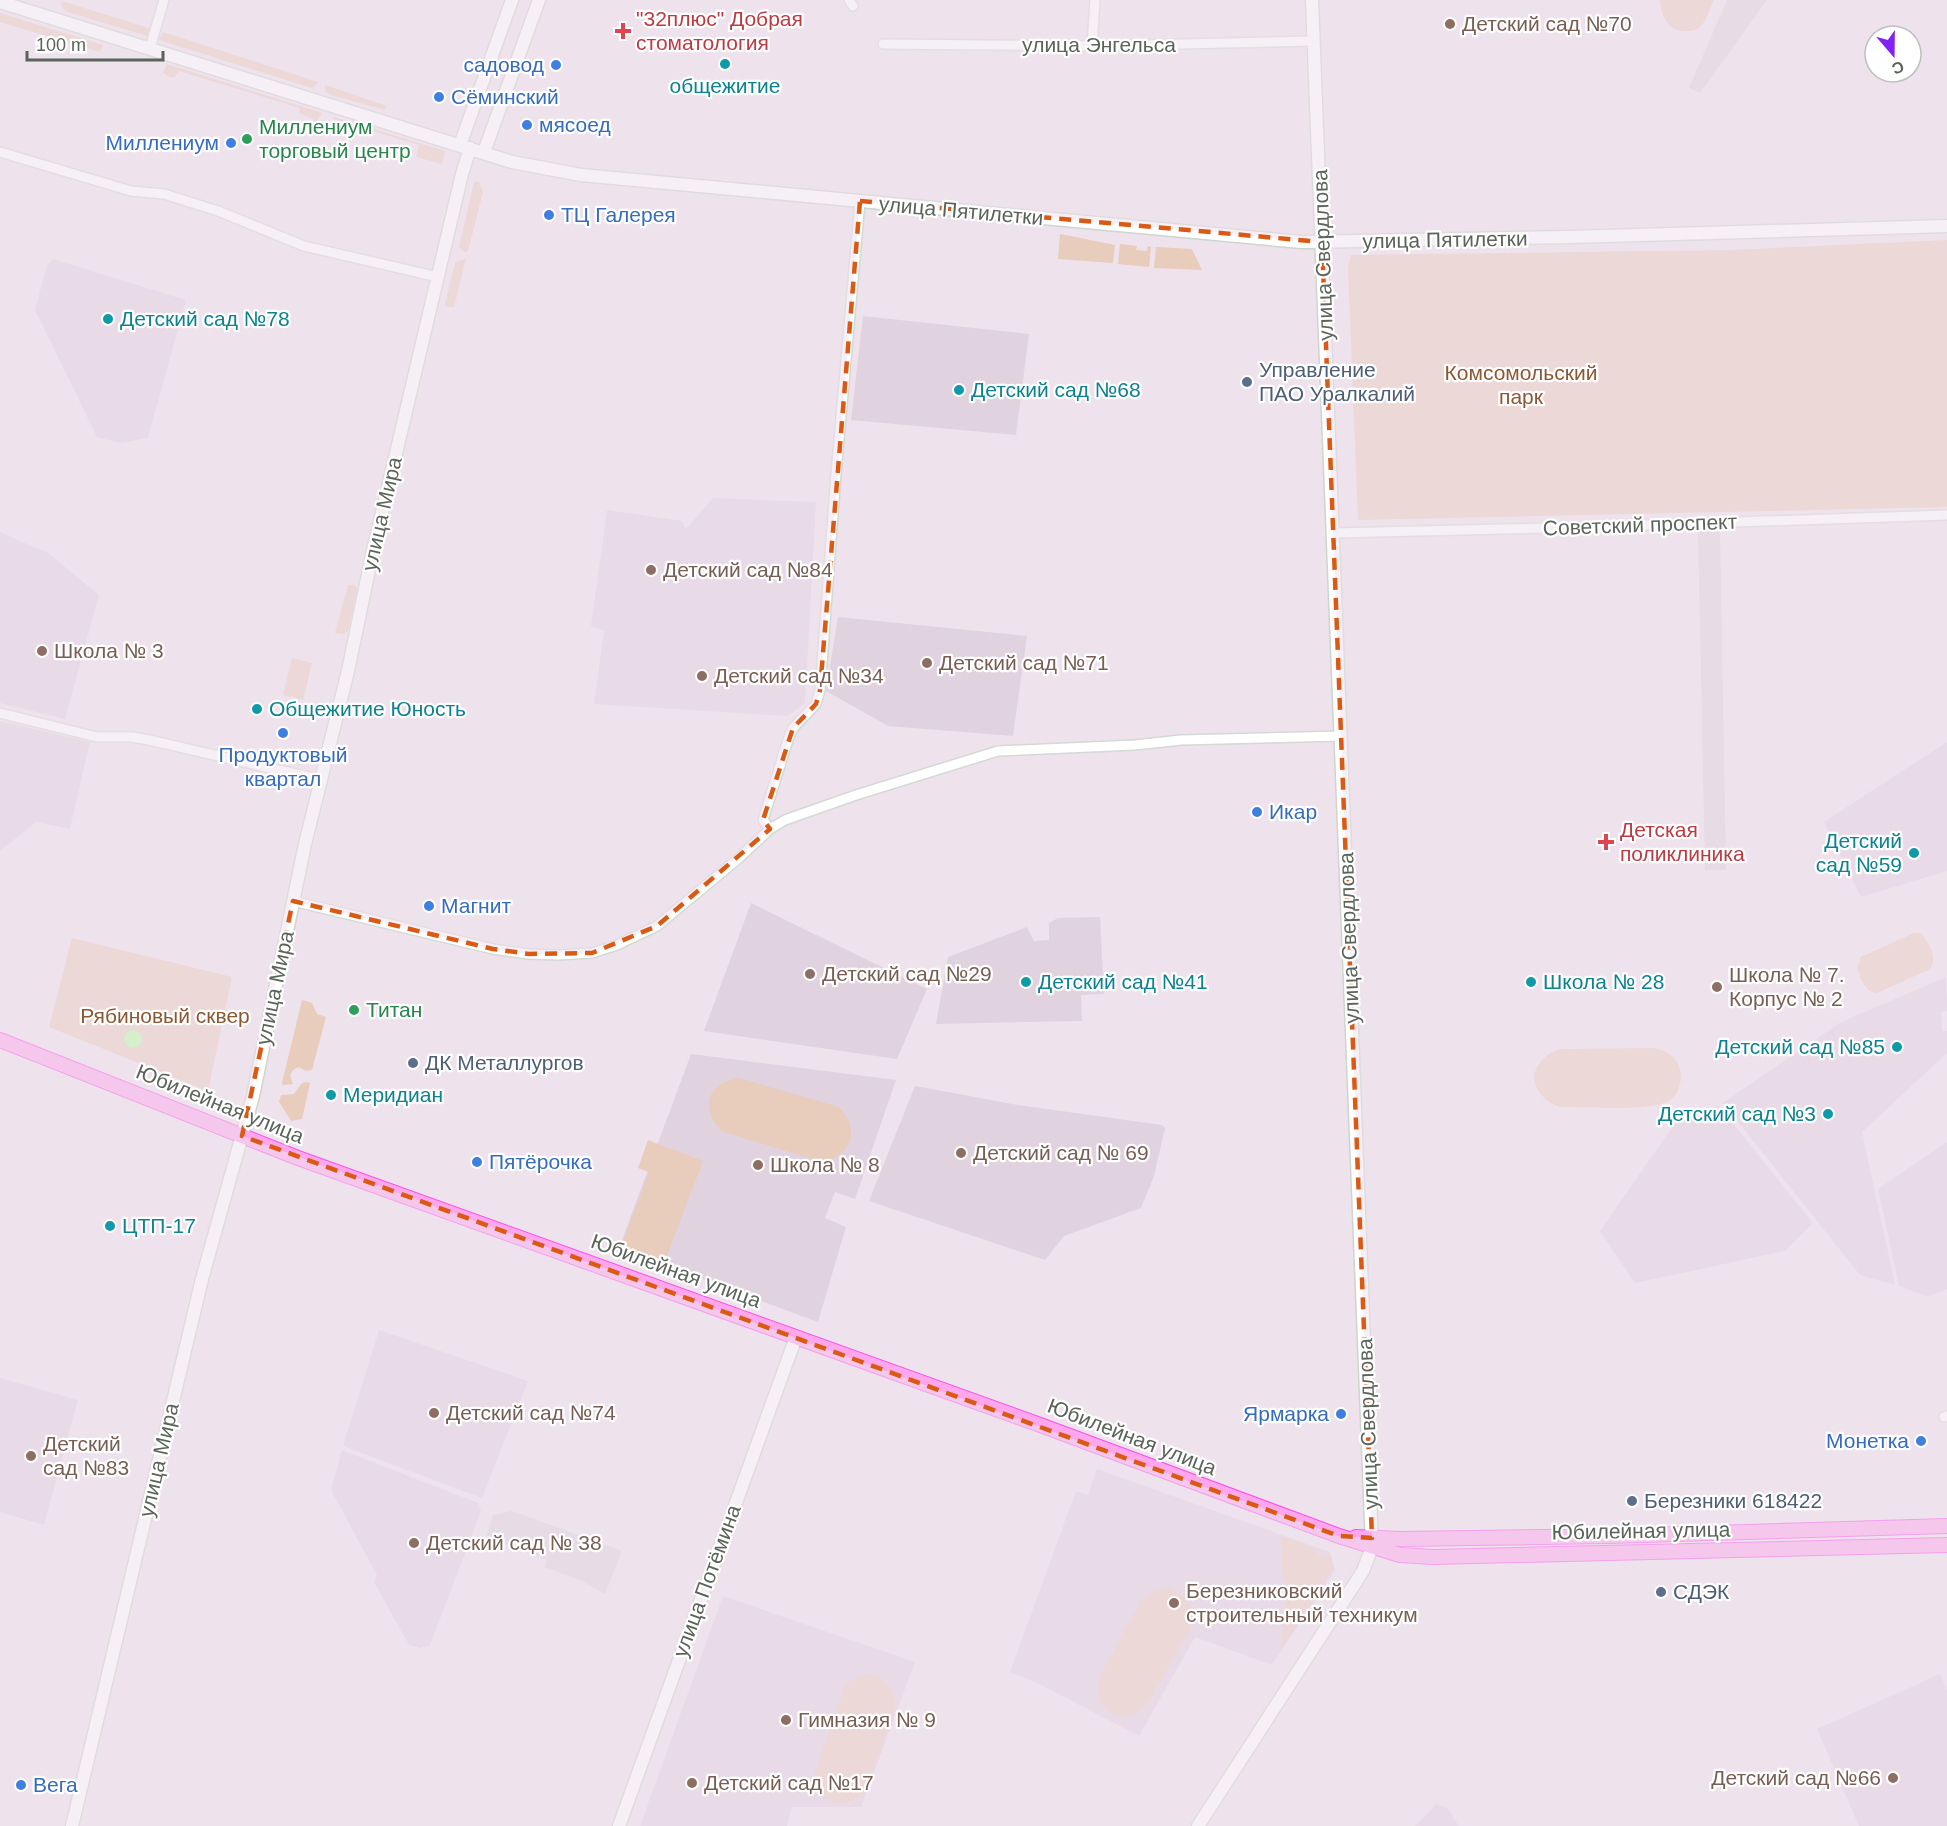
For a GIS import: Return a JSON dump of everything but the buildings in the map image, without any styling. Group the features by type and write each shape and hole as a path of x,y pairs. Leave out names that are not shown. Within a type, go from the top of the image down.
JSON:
{"main road":[{"name":"улица Мира","path":"72,1826 202,1279 253,1096 293,902 438,277 465,146 512,0"},
{"path":"484,152 539,0"},
{"name":"улица Свердлова","path":"1198,1826 1363,1571 1372,1543 1312,0"},
{"name":"улица Пятилетки","path":"0,2 525,166 580,175 1322,242 1947,226"},
{"name":"Юбилейная улица","path":"0,1040 242,1136 1339,1536 1372,1543 1400,1555 1433,1557 1947,1545"},
{"name":"улица Потёмина","path":"619,1826 796,1337"},
{"name":"Юбилейная улица","path":"1372,1543 1947,1526"}],"street":[{"path":"150,48 164,0"},
{"path":"1092,46 1095,0"},
{"name":"улица Энгельса","path":"883,44 1092,46 1314,41"},
{"path":"0,152 131,191 164,194 218,211 304,246 438,277"},
{"path":"770,829 763,820 788,740 793,728 816,704 820,690 860,201"},
{"name":"Советский проспект","path":"1334,532 1590,527 1947,515"},
{"path":"0,713 97,737 132,737 149,740 322,780"},
{"path":"293,902 493,949 532,954 592,953 627,941 657,926 739,858 770,829 785,820 856,795 998,751 1135,745 1181,740 1341,736"}],"highlighted area":[{"path":"860,201 1322,242 1372,1538 1339,1536 242,1136 293,901 493,949 529,954 592,953 657,926 770,829 763,820 793,728 816,704 820,690"}],"shaded area":[{"path":"1727,0 1767,0 1700,93 1689,88"},
{"path":"53,259 186,300 148,438 121,443 97,437 35,310 47,266"},
{"path":"863,316 1029,334 1016,435 851,420"},
{"path":"713,498 816,502 805,703 788,716 594,704 604,631 591,626 607,510 682,521 686,529"},
{"path":"1698,529 1720,529 1726,870 1705,870"},
{"name":"Школа № 3","path":"0,532 48,553 99,595 65,719 0,703"},
{"name":"Детский сад №71","path":"838,617 1027,636 1013,736 888,726 826,691"},
{"path":"0,721 90,742 70,829 36,822 0,851"},
{"path":"1947,742 1947,871 1861,897 1824,822"},
{"name":"Детский сад №29","path":"751,903 927,989 897,1059 704,1031"},
{"path":"1100,917 1104,994 1081,995 1082,1021 936,1024 948,957 1027,927 1034,941 1049,940 1049,923 1058,918"},
{"path":"1946,977 1947,1011 1941,1012 1942,1031 1947,1031 1947,1053 1862,1132 1895,1285 1860,1275 1723,1103 1841,1022"},
{"path":"129,1030 137,1030 142,1035 140,1046 129,1048 124,1043 124,1035"},
{"name":"Школа № 8","path":"691,1054 896,1080 855,1199 835,1192 825,1218 846,1227 818,1322 619,1248"},
{"name":"Детский сад № 69","path":"915,1086 1018,1105 1162,1125 1165,1128 1154,1176 1141,1208 1064,1236 1045,1260 869,1201"},
{"path":"1718,1105 1813,1223 1785,1251 1635,1283 1600,1231 1678,1119"},
{"path":"1947,1142 1947,1289 1928,1297 1899,1286 1878,1189"},
{"name":"Детский сад №74","path":"379,1330 528,1381 482,1498 343,1446"},
{"name":"Детский сад №83","path":"0,1378 78,1400 44,1525 0,1512"},
{"name":"Детский сад № 38","path":"342,1450 478,1503 481,1511 430,1645 421,1648 409,1645 374,1582 377,1575 331,1490"},
{"name":"Березниковский строительный техникум","path":"1097,1469 1330,1552 1335,1570 1272,1665 1195,1637 1139,1736 1039,1684 1010,1672 1076,1491 1088,1495"},
{"path":"512,1511 622,1551 605,1594 582,1581 545,1567 547,1560 486,1537 493,1515"},
{"name":"Гимназия № 9","path":"723,1596 915,1662 861,1807 792,1807 787,1826 640,1826"},
{"name":"Детский сад №66","path":"1940,1674 1947,1690 1947,1826 1859,1826 1817,1729"},
{"path":"1436,1804 1447,1808 1459,1826 1415,1826"}],"green space":[{"path":"1660,0 1714,0 1701,26 1695,30 1681,31 1667,23"},
{"path":"62,1 152,29 147,36 68,12 64,10"},
{"path":"0,13 103,45 100,52 0,22"},
{"path":"163,32 318,82 312,88 159,40"},
{"path":"167,64 322,113 317,121 299,113 300,108 179,71 174,78 169,77 163,72"},
{"path":"325,85 387,106 385,110 331,95 325,91"},
{"path":"334,117 445,151 442,164 416,157 419,145 333,119"},
{"path":"474,182 479,182 483,192 468,251 465,252 459,247"},
{"path":"1060,234 1115,245 1113,263 1058,259"},
{"name":"Комсомольский парк","path":"1947,240 1947,507 1358,520 1348,267 1351,255 1732,250"},
{"path":"1120,244 1137,246 1136,250 1147,251 1148,246 1151,247 1149,267 1118,264"},
{"path":"1156,247 1192,249 1202,270 1154,268"},
{"path":"466,258 454,307 447,307 445,304 455,263"},
{"path":"348,585 354,585 358,589 348,631 343,634 335,633"},
{"path":"292,658 312,663 303,700 283,695"},
{"path":"1914,933 1920,933 1929,945 1933,955 1930,969 1877,993 1869,990 1857,968 1861,957"},
{"name":"Рябиновый сквер","path":"72,938 232,977 208,1091 49,1027"},
{"path":"302,1000 312,1003 317,1014 326,1017 312,1070 306,1071 299,1067 293,1070 290,1075 293,1084 283,1085 282,1083"},
{"path":"1654,1048 1671,1055 1680,1070 1681,1079 1679,1088 1671,1100 1658,1105 1631,1108 1559,1107 1548,1101 1536,1086 1534,1078 1540,1062 1559,1049"},
{"path":"739,1078 839,1107 850,1124 850,1140 847,1147 833,1158 823,1162 723,1132 715,1124 711,1115 710,1099 720,1085"},
{"path":"302,1083 310,1083 302,1119 291,1121 279,1102 281,1095 294,1094"},
{"path":"648,1140 703,1161 664,1263 621,1247 649,1172 638,1168"},
{"path":"1281,1536 1318,1550 1318,1555 1331,1555 1333,1568 1322,1586 1292,1589 1282,1577"},
{"path":"1168,1588 1181,1594 1189,1603 1192,1615 1190,1629 1149,1702 1140,1711 1130,1715 1120,1716 1111,1713 1099,1699 1100,1675 1140,1602 1152,1592"},
{"path":"1319,1591 1282,1646 1284,1607 1291,1593"},
{"path":"866,1674 878,1677 887,1683 893,1692 896,1704 865,1792 848,1802 832,1802 820,1792 814,1774 845,1686 854,1678"}],"place":[{"name":"Детский сад №70","path":"1450,24"},
{"name":"\"32плюс\" Добрая стоматология","path":"623,31"},
{"name":"общежитие","path":"725,64"},
{"name":"садовод","path":"556,65"},
{"name":"Сёминский","path":"439,97"},
{"name":"мясоед","path":"527,125"},
{"name":"Миллениум торговый центр","path":"247,139"},
{"name":"Миллениум","path":"231,143"},
{"name":"ТЦ Галерея","path":"549,215"},
{"name":"Детский сад №78","path":"108,319"},
{"name":"Управление ПАО Уралкалий","path":"1247,382"},
{"name":"Детский сад №68","path":"959,390"},
{"name":"Детский сад №84","path":"651,570"},
{"name":"Школа № 3","path":"42,651"},
{"name":"Детский сад №71","path":"927,663"},
{"name":"Детский сад №34","path":"702,676"},
{"name":"Общежитие Юность","path":"257,709"},
{"name":"Продуктовый квартал","path":"283,733"},
{"name":"Икар","path":"1257,812"},
{"name":"Детская поликлиника","path":"1606,842"},
{"name":"Детский сад №59","path":"1914,853"},
{"name":"Магнит","path":"429,906"},
{"name":"Детский сад №29","path":"810,974"},
{"name":"Детский сад №41","path":"1026,982"},
{"name":"Школа № 28","path":"1531,982"},
{"name":"Школа № 7. Корпус № 2","path":"1717,987"},
{"name":"Титан","path":"354,1010"},
{"name":"Детский сад №85","path":"1897,1047"},
{"name":"ДК Металлургов","path":"413,1063"},
{"name":"Меридиан","path":"331,1095"},
{"name":"Детский сад №3","path":"1828,1114"},
{"name":"Детский сад № 69","path":"961,1153"},
{"name":"Пятёрочка","path":"477,1162"},
{"name":"Школа № 8","path":"758,1165"},
{"name":"ЦТП-17","path":"110,1226"},
{"name":"Детский сад №74","path":"434,1413"},
{"name":"Ярмарка","path":"1341,1414"},
{"name":"Монетка","path":"1921,1441"},
{"name":"Детский сад №83","path":"31,1456"},
{"name":"Березники 618422","path":"1632,1501"},
{"name":"Детский сад № 38","path":"414,1543"},
{"name":"СДЭК","path":"1661,1592"},
{"name":"Березниковский строительный техникум","path":"1174,1603"},
{"name":"Гимназия № 9","path":"786,1720"},
{"name":"Детский сад №66","path":"1893,1778"},
{"name":"Детский сад №17","path":"692,1783"},
{"name":"Вега","path":"21,1785"}]}
